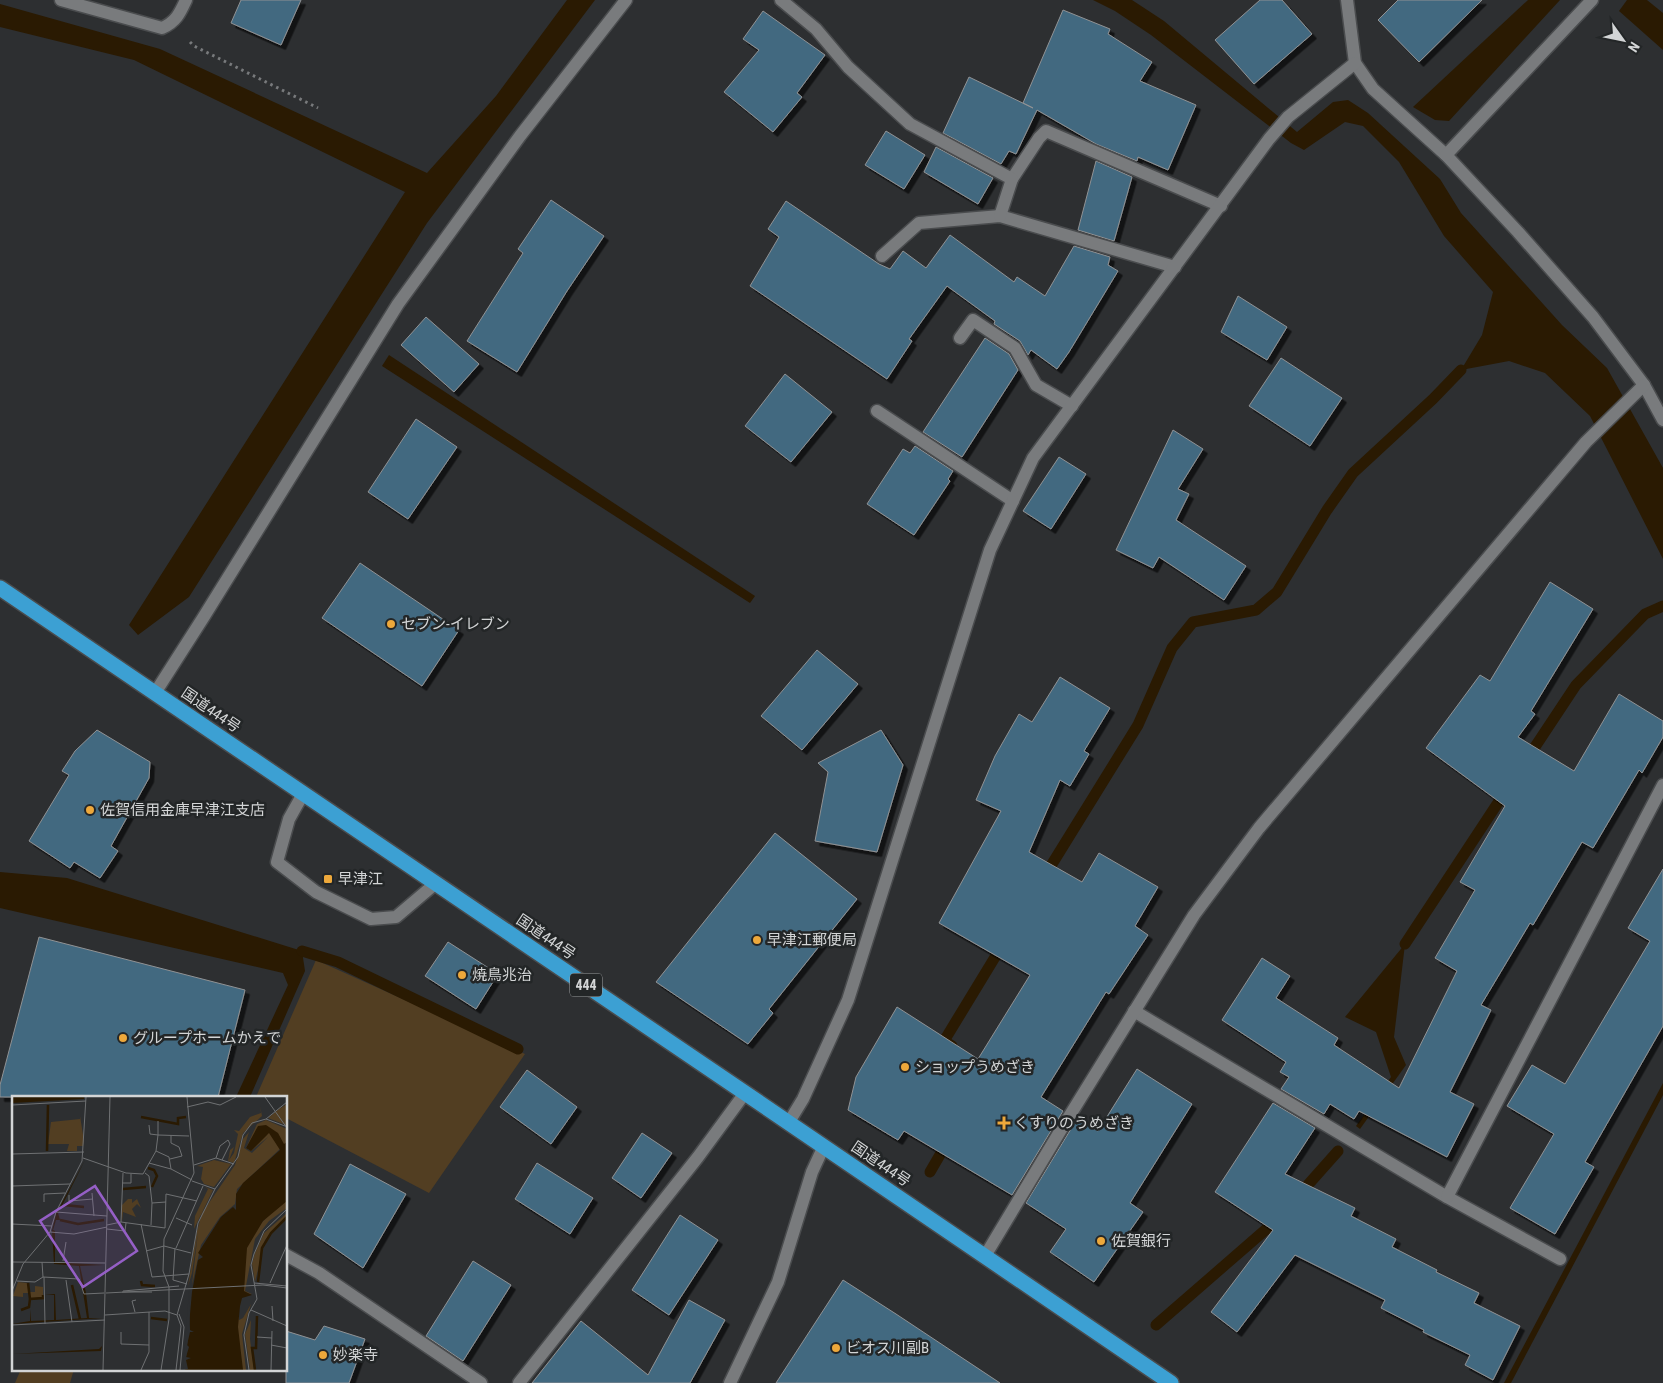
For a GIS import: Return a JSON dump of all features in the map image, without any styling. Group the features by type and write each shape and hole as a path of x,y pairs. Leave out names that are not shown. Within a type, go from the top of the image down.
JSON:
{"highway":[{"name":"国道444号","path":"0,588 1171,1383"}],"street":[{"path":"61,0 162,28 172,24 179,16 186,0"},
{"path":"155,693 398,304 520,136 626,0"},
{"path":"781,0 816,29 848,67 910,124 1012,179"},
{"path":"1347,0 1355,63 1373,89 1446,155 1518,232 1593,317 1644,385 1663,420"},
{"path":"1446,155 1592,0"},
{"path":"789,1122 802,1099 848,1000 990,550 1033,458 1269,140 1288,117 1355,63"},
{"path":"1000,216 1012,179 1039,138 1046,131 1221,206"},
{"path":"882,256 919,223 1000,216 1175,268"},
{"path":"960,338 973,320 1015,348 1036,385 1072,406"},
{"path":"986,1256 1194,915 1259,828 1586,442 1644,385"},
{"path":"877,411 1013,501"},
{"path":"1447,1196 1663,785"},
{"path":"303,794 289,818 277,862 316,892 370,919 396,918 436,884"},
{"path":"1134,1011 1447,1196 1560,1259"},
{"path":"519,1383 698,1157 745,1093"},
{"path":"730,1383 778,1282 812,1172 824,1146"},
{"path":"288,1256 319,1273 481,1383"}],"path":[{"path":"172,24 194,46 318,108"}],"shaded area":[{"path":"567,0 595,0 427,223 189,597 138,635 129,625 405,192 134,60 0,27 0,4 160,49 427,173 496,96"},
{"path":"1093,0 1132,0 1164,21 1297,132 1333,102 1348,100 1368,113 1440,179 1461,213 1562,325 1607,368 1663,468 1663,559 1590,416 1545,373 1509,361 1461,370 1482,335 1493,292 1444,236 1399,162 1363,126 1345,122 1304,150 1291,143 1151,35 1115,11"},
{"path":"1528,0 1560,0 1449,121 1435,120 1413,107"},
{"path":"1627,0 1647,0 1663,13 1663,50 1619,11"},
{"path":"389,355 755,596 750,603 382,366"},
{"path":"0,872 67,878 302,951 305,971 250,1096 236,1096 288,985 283,973 0,908"},
{"path":"1405,944 1394,1037 1406,1065 1360,1129 1356,1126 1391,1077 1376,1032 1345,1017"},
{"path":"316,960 525,1054 429,1193 288,1119 288,1096 256,1096"},
{"path":"1663,1083 1663,1095 1511,1383 1504,1383"},
{"path":"21,1370 74,1370 70,1383 15,1383"}],"building":[{"path":"241,0 301,0 281,45 231,23"},
{"path":"1260,0 1282,0 1312,34 1254,84 1215,40"},
{"path":"1398,0 1482,0 1419,62 1378,20"},
{"path":"1063,10 1110,29 1108,34 1152,62 1140,81 1196,105 1168,170 1138,157 1137,161 1096,144 1037,110 1016,154 1009,151 1001,164 943,133 969,77 1033,108 1023,103"},
{"path":"763,11 825,55 797,93 802,97 773,132 724,92 759,50 743,39"},
{"path":"886,131 925,155 904,189 865,165"},
{"path":"936,147 993,178 978,204 924,172"},
{"path":"1096,161 1132,177 1114,241 1078,230"},
{"path":"551,200 604,236 567,291 517,372 467,341 523,253 518,249"},
{"path":"786,201 879,264 890,269 903,251 926,268 950,235 1014,282 1017,277 1045,296 1074,246 1110,257 1108,265 1118,271 1057,369 1031,350 1028,355 1020,341 994,324 995,321 947,286 909,339 912,341 887,379 750,286 779,237 768,229"},
{"path":"1238,296 1287,327 1267,360 1221,332"},
{"path":"426,317 479,364 454,392 401,345"},
{"path":"985,338 1009,354 1018,370 962,457 923,432"},
{"path":"1281,358 1342,398 1310,446 1249,406"},
{"path":"785,374 832,412 791,462 745,426"},
{"path":"416,419 457,447 408,519 368,492"},
{"path":"1173,430 1203,449 1178,489 1189,494 1176,520 1246,566 1224,600 1159,557 1153,568 1116,550"},
{"path":"915,446 953,471 948,479 950,481 914,535 867,504 903,449 910,453"},
{"path":"1059,457 1086,474 1051,529 1023,511"},
{"name":"セブン-イレブン","path":"360,563 459,630 422,686 322,618"},
{"path":"1550,582 1593,609 1531,711 1535,714 1518,737 1574,771 1619,694 1663,721 1663,737 1642,773 1639,770 1593,848 1582,842 1533,925 1530,923 1481,1005 1491,1010 1450,1092 1474,1104 1447,1157 1359,1111 1354,1119 1330,1104 1324,1114 1281,1089 1289,1077 1280,1072 1286,1062 1222,1020 1262,958 1290,976 1276,998 1338,1038 1334,1045 1399,1088 1457,971 1435,958 1475,890 1460,882 1505,806 1426,748 1480,675 1490,681"},
{"path":"817,650 858,684 802,750 761,716"},
{"path":"1060,677 1110,708 1084,751 1089,754 1070,786 1060,780 1029,852 1082,882 1099,853 1158,887 1135,926 1148,935 1109,994 1106,992 1041,1097 1063,1111 1012,1195 904,1131 898,1140 848,1110 856,1077 897,1007 978,1059 1030,975 939,923 1001,811 976,800 995,756 1019,714 1032,722"},
{"name":"佐賀信用金庫早津江支店","path":"97,730 150,762 149,778 111,846 118,851 100,878 74,862 70,868 29,841 69,775 62,771 75,751"},
{"path":"881,730 903,765 877,852 815,841 828,772 818,763"},
{"name":"早津江郵便局","path":"775,833 857,899 769,1009 773,1013 748,1044 656,982"},
{"path":"1663,869 1663,1026 1585,1162 1594,1167 1555,1234 1510,1208 1554,1134 1507,1106 1532,1065 1565,1084 1650,941 1628,928"},
{"name":"グループホームかえで","path":"39,937 245,990 218,1096 0,1097 0,1085"},
{"name":"焼鳥兆治","path":"448,942 498,974 476,1009 425,976"},
{"path":"1137,1069 1192,1104 1130,1203 1143,1212 1094,1282 1050,1252 1066,1229 1026,1203 1077,1119 1098,1131"},
{"path":"527,1070 577,1107 551,1144 500,1107"},
{"path":"1273,1103 1315,1128 1285,1174 1355,1208 1351,1216 1396,1239 1392,1247 1437,1270 1436,1272 1479,1293 1474,1303 1520,1326 1493,1380 1465,1365 1470,1355 1423,1332 1424,1330 1381,1308 1385,1300 1295,1255 1237,1332 1211,1312 1273,1230 1215,1192"},
{"path":"642,1133 672,1153 641,1198 612,1178"},
{"path":"537,1163 593,1198 570,1234 515,1199"},
{"path":"350,1164 406,1194 363,1268 314,1234"},
{"path":"680,1215 718,1240 669,1315 632,1290"},
{"path":"473,1261 511,1285 463,1361 426,1336"},
{"path":"843,1280 896,1314 1000,1383 776,1383"},
{"path":"689,1300 725,1320 690,1383 532,1383 581,1321 648,1375"},
{"name":"妙楽寺","path":"324,1326 365,1339 349,1383 286,1383 288,1332 315,1340"}],"waterway":[{"path":"1044,877 1138,725 1172,648 1193,622 1256,610 1277,592 1327,510 1353,473 1433,399 1461,370"},
{"path":"1527,759 1576,685 1645,614 1663,606"},
{"path":"1405,944 1507,789"},
{"path":"952,1046 944,1041 1003,944"},
{"path":"302,951 338,962 518,1049"},
{"path":"930,1172 948,1141"},
{"path":"1298,1196 1338,1151"},
{"path":"1156,1325 1279,1218"}],"place":[{"name":"セブン-イレブン","path":"391,624"},
{"name":"佐賀信用金庫早津江支店","path":"90,810"},
{"name":"早津江","path":"328,879"},
{"name":"早津江郵便局","path":"757,940"},
{"name":"焼鳥兆治","path":"462,975"},
{"name":"グループホームかえで","path":"123,1038"},
{"name":"ショップうめざき","path":"905,1067"},
{"name":"くすりのうめざき","path":"1004,1123"},
{"name":"佐賀銀行","path":"1101,1241"},
{"name":"ビオス川副B","path":"836,1348"},
{"name":"妙楽寺","path":"323,1355"}]}
